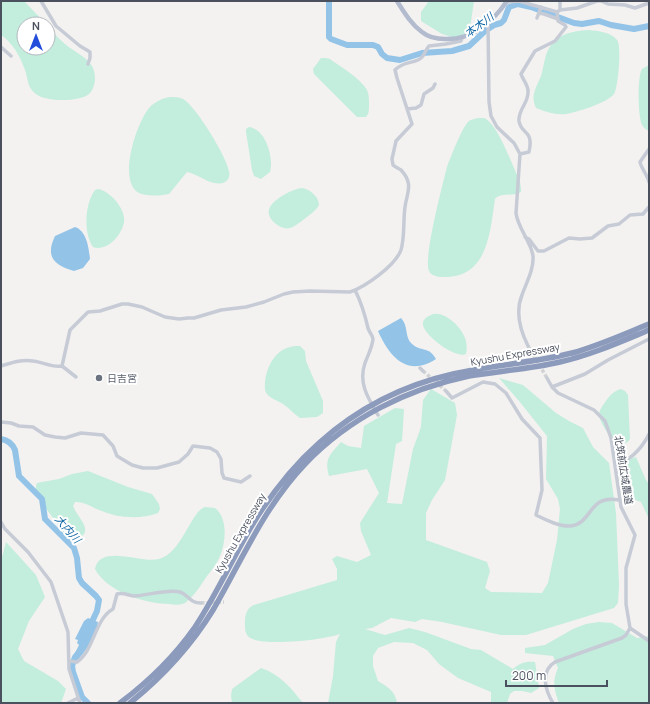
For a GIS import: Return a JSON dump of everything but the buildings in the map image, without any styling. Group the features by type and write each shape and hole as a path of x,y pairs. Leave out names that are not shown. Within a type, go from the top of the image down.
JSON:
{"highway":[{"name":"Kyushu Expressway","path":"120,703 164,664 194,628 207,609 254,524 270,498 289,473 320,442 348,420 383,399 428,381 454,374 536,361 572,353 602,343 649,324"},
{"name":"Kyushu Expressway","path":"130,703 166,671 197,633 212,611 262,520 285,487 305,464 337,435 382,406 428,387 472,376 533,367 573,359 604,349 649,330"}],"main road":[{"path":"397,1 415,26 425,34 441,39 462,38 488,26 507,1"}],"street":[{"path":"41,1 56,26 80,46 90,52 88,64"},
{"path":"507,1 529,2 541,7 559,11 568,10 597,1 635,8 649,3"},
{"path":"558,19 560,1"},
{"path":"583,6 584,1"},
{"path":"537,18 541,7"},
{"path":"520,154 530,152 531,142 530,136 519,122 520,114 527,100 528,91 521,74 536,51 555,41 566,27 566,25 558,19 539,13"},
{"path":"488,26 489,102 491,116 497,127 514,143 520,154 516,213 517,220 532,252 533,260 530,275 519,305 520,326 528,346"},
{"path":"62,366 70,330 88,312 100,311 122,304 128,304 142,307 166,317 179,319 194,318 221,310 246,307 293,292 350,292 380,274 400,251 404,233 405,206 410,188 408,181 400,170 393,165 392,159 396,141 412,124 396,78 395,70 400,65 422,57 429,46 461,41 462,38"},
{"path":"1,47 11,56"},
{"path":"407,109 419,107 424,94 433,88 435,84"},
{"path":"649,149 640,162 647,174 649,182"},
{"path":"524,236 529,239 538,251 544,251 569,238 592,238 608,226 619,224 630,215 643,214 649,207"},
{"path":"355,290 361,302 369,330 373,338 371,349 364,365 362,376 363,387 378,415"},
{"path":"552,387 585,374 608,360 649,339"},
{"path":"1,366 19,361 32,361 46,365 62,366 76,377"},
{"path":"420,368 423,371"},
{"name":"北筑前広域農道","path":"547,378 552,387 558,393 594,410 605,421 611,438 620,500 623,512 635,535 626,568 626,604 630,628"},
{"path":"446,391 452,398 483,382 495,384 506,393 522,418 540,438 542,490 536,515 549,521 570,526 577,524 598,502 605,498 620,500"},
{"path":"1,422 19,426 33,426 45,435 55,437 65,438 81,433 103,435 111,444 118,456 132,465 143,468 157,468 178,462 188,454 193,446 210,448 217,452 221,459 222,475 224,478 241,482 250,476"},
{"path":"615,465 626,461 636,454 648,437"},
{"path":"1,522 5,529 28,552 51,582 68,632 70,676 80,703"},
{"path":"69,661 77,662 84,656 105,614 113,609 117,594 121,593 133,596 173,591 180,592 195,603 201,603"},
{"path":"553,703 546,683 546,671 551,664 622,638 626,635 630,628 649,641"},
{"path":"68,703 78,698"}],"green space":[{"path":"1,1 24,1 38,16 16,16 16,51 13,46 1,35"},
{"path":"429,1 474,1 470,28 467,33 455,38 442,34 421,21 421,12"},
{"path":"589,30 600,31 611,35 617,40 619,50 619,67 614,94 599,104 566,114 551,113 536,108 534,104 534,92 541,76 549,48 563,35"},
{"path":"56,35 68,47 91,64 95,74 94,85 89,94 84,97 70,100 55,100 41,97 33,92 29,86 25,70 18,56 56,56"},
{"path":"321,58 330,59 364,85 369,97 369,110 366,117 357,117 314,74 313,69"},
{"path":"649,65 649,131 642,125 641,121 639,80 642,69"},
{"path":"178,97 188,103 217,144 229,171 228,179 225,182 210,182 187,172 169,194 157,196 147,195 136,191 131,183 129,173 129,162 135,137 144,115 149,108 164,98"},
{"path":"484,118 489,121 500,137 520,182 521,192 500,196 495,199 491,225 484,250 478,261 470,269 459,275 445,277 436,276 429,271 429,252 434,220 447,167 464,127 470,120"},
{"path":"249,127 260,133 264,138 270,152 270,172 261,179 254,176 252,170 246,132 246,129"},
{"path":"302,188 314,194 319,202 316,209 293,227 283,228 275,224 269,213 269,210 274,202 293,190"},
{"path":"98,189 107,193 120,206 124,217 124,222 123,227 113,241 108,245 98,248 93,247 90,241 86,218 89,202 95,190"},
{"path":"433,314 443,315 457,325 465,338 467,348 466,354 461,355 454,353 439,344 427,332 423,322 426,318"},
{"path":"300,346 305,351 306,361 323,401 323,413 317,417 300,418 283,404 270,397 265,391 266,376 270,364 274,358 288,347"},
{"path":"499,378 523,385 556,413 583,428 593,447 609,463 616,513 619,585 618,603 614,608 526,635 501,635 442,622 422,619 415,622 391,618 372,628 365,629 385,635 409,628 425,632 471,649 481,650 513,669 523,663 535,662 539,688 531,693 514,691 510,694 507,703 491,703 491,692 458,678 439,664 427,650 413,643 394,642 378,648 373,656 373,666 378,681 393,692 397,703 328,703 333,676 336,642 340,634 293,642 266,642 249,637 246,633 245,619 248,609 254,605 337,580 337,569 332,559 337,556 357,562 371,555 361,531 360,523 379,493 367,469 329,476 327,465 329,457 341,442 348,446 361,448 364,426 395,408 404,409 402,441 396,444 387,503 402,504 413,449 421,427 423,400 431,389 455,403 457,415 445,480 432,500 426,513 426,540 487,562 490,571 485,588 491,592 542,593 548,583 557,540 560,509 558,499 546,479 547,436"},
{"path":"621,389 628,395 630,439 626,443 616,441 611,437 600,420 599,415 601,408 609,397 614,392"},
{"path":"636,457 649,484 649,519 641,502 627,497 620,462"},
{"path":"88,471 128,487 152,494 159,504 160,509 158,513 143,517 128,517 113,515 84,503 75,502 73,506 84,524 85,533 76,540 68,538 36,495 36,486 37,483"},
{"path":"205,507 215,508 219,512 225,530 224,544 215,565 196,592 185,603 178,605 150,602 128,595 108,584 95,569 98,561 105,557 122,556 152,560 159,559 167,555 180,541 195,516"},
{"path":"6,542 36,575 45,597 29,621 18,649 24,661 58,681 66,689 61,703 1,703 1,561"},
{"path":"599,622 612,623 637,638 649,636 649,703 559,703 554,686 558,668 553,656 525,653 525,648 545,645 573,629 586,624"},
{"path":"261,668 280,678 303,703 232,703 232,689"}],"water":[{"path":"75,227 85,236 90,259 83,268 74,271 57,263 51,255 51,249 55,236"},
{"path":"401,318 405,324 408,338 412,344 431,352 436,359 426,364 416,366 408,365 400,362 388,349 378,331"},
{"path":"88,618 98,622 96,632 91,642 78,660 73,657 79,645 77,643 78,640 75,639 84,621"}],"waterway":[{"name":"本木川","path":"329,1 329,37 331,39 347,45 373,45 378,47 382,54 387,58 400,60 422,53 452,51 469,46 485,31 494,25 501,23 504,20 509,7 518,4 531,7 574,23 582,24 599,21 611,25 634,29 649,26"},
{"name":"大内川","path":"1,439 10,442 14,448 19,476 42,499 45,519 74,548 77,558 79,578 99,600 97,611 90,626"},
{"name":"大内川","path":"79,652 75,657 72,666 73,672 82,697 88,703"}],"tunnel":[{"path":"528,346 547,378"},
{"path":"423,371 446,391"},
{"path":"201,603 224,602"}],"place":[{"name":"日吉宮","path":"99,378"}]}
